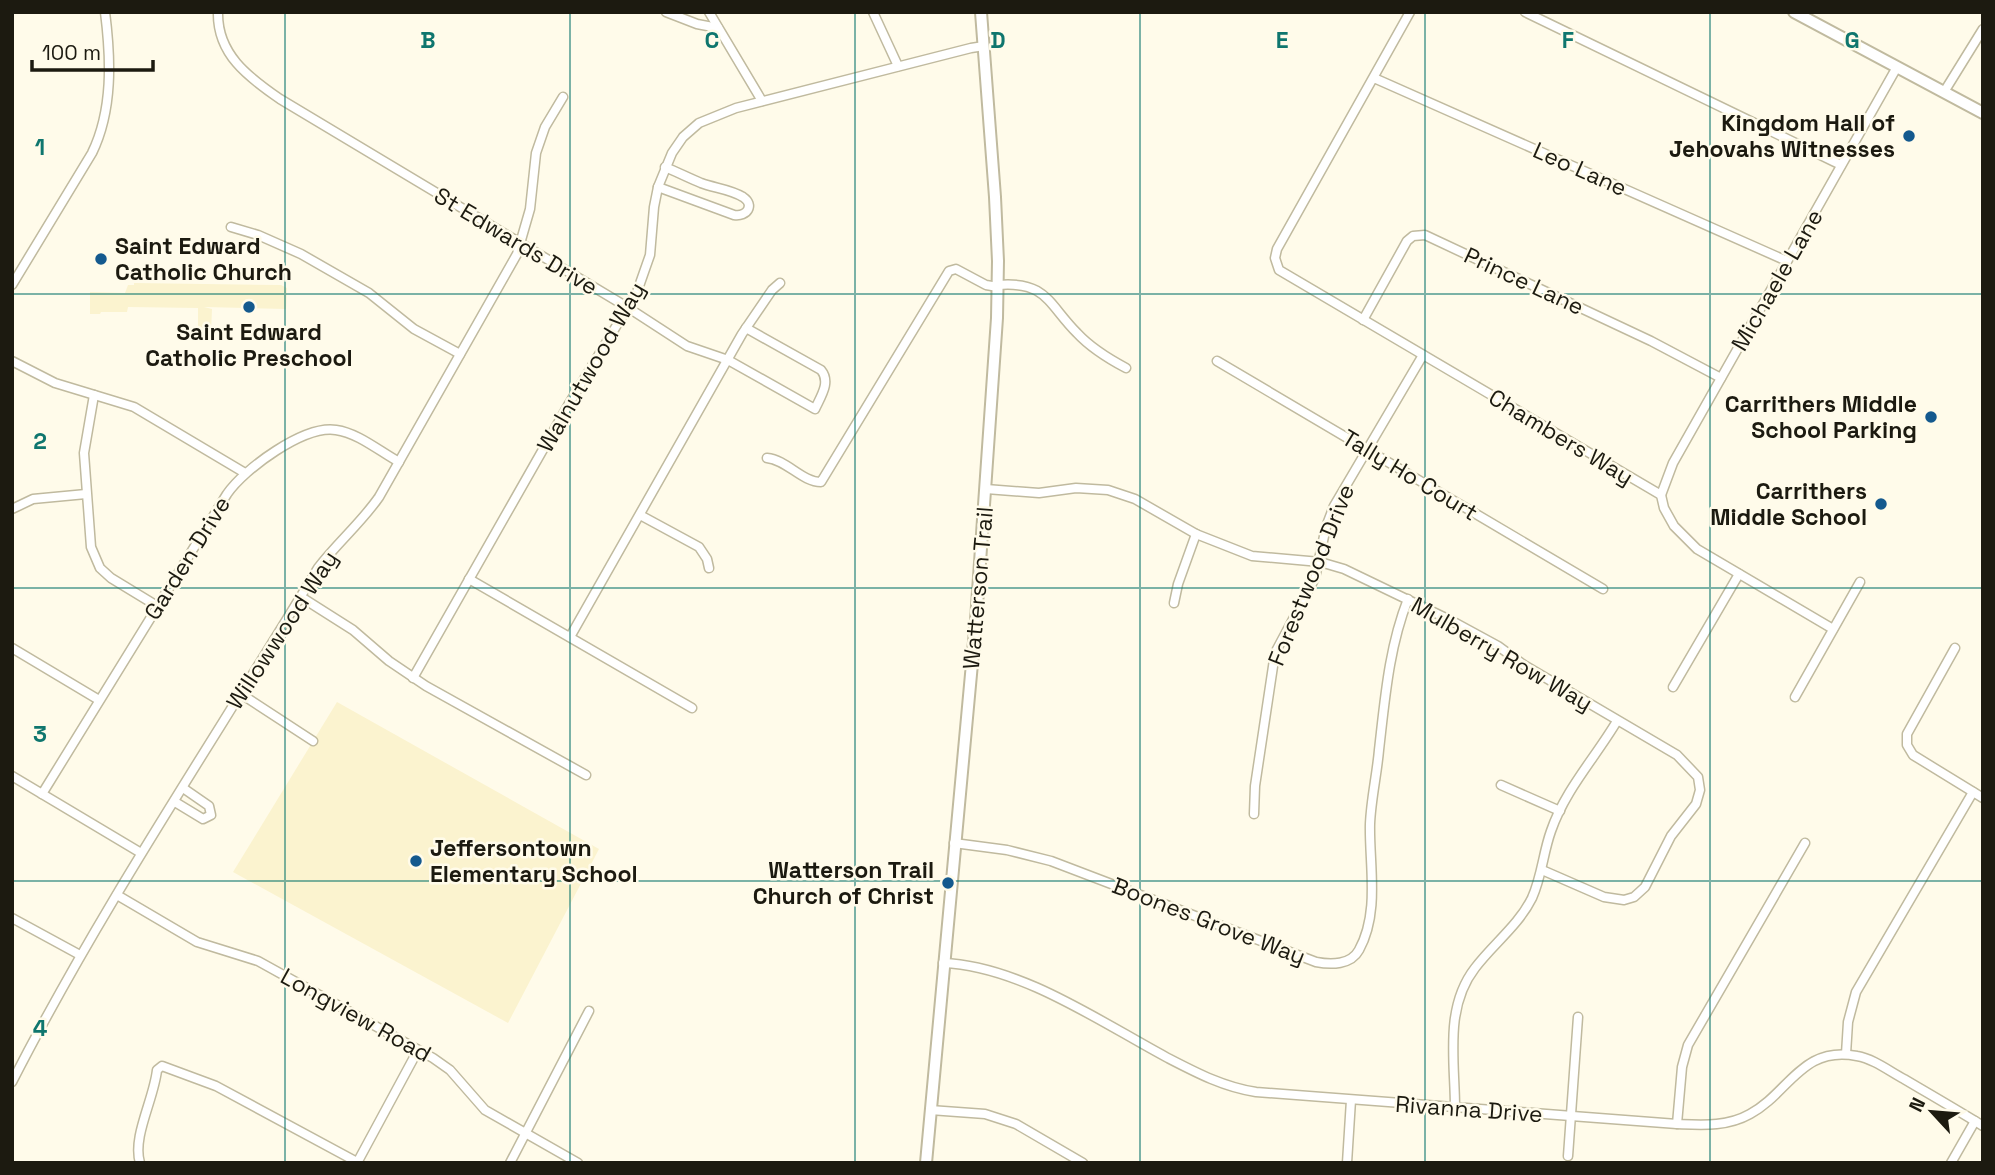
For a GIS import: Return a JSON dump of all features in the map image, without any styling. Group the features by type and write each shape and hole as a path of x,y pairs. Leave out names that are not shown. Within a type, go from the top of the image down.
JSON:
{"main road":[{"name":"Watterson Trail","path":"926,1163 986,489 998,286 995,188 981,12"},
{"path":"1794,12 1983,113"}],"street":[{"path":"12,285 92,153 101,131 109,75 105,12"},
{"name":"St Edwards Drive","path":"218,12 219,32 229,54 264,87 687,346 727,360 815,409 826,384 821,370 746,328"},
{"path":"666,12 718,27"},
{"path":"709,12 762,101"},
{"path":"873,12 898,66"},
{"path":"1374,78 1410,12"},
{"path":"1525,12 1841,165"},
{"path":"1944,92 1983,29"},
{"name":"Walnutwood Way","path":"413,678 570,402 637,292 648,266 658,187 683,137 699,123 723,112 898,66 984,47"},
{"name":"Michaele Lane","path":"1661,495 1673,463 1897,67"},
{"name":"Chambers Way","path":"1374,78 1277,249 1277,266 1283,273 1661,495 1664,508 1684,537 1697,549 1833,629"},
{"name":"Leo Lane","path":"1374,78 1787,261"},
{"name":"Willowwood Way","path":"12,1082 80,955 141,853 332,550 367,514 517,254 530,209 536,153 545,127 563,97"},
{"path":"658,187 734,215 741,216 749,208 749,203 742,197 666,167"},
{"path":"231,227 258,235 301,254 369,293 414,329 460,354"},
{"name":"Prince Lane","path":"1363,320 1407,241 1413,236 1425,235 1651,341 1721,378"},
{"path":"767,458 775,459 811,480 821,482 949,271 956,269 986,285 1027,286 1044,294 1079,336 1126,368"},
{"path":"570,637 727,360 772,290 780,283"},
{"name":"Forestwood Drive","path":"1254,814 1255,786 1275,653 1315,578 1326,527 1334,506 1423,355"},
{"path":"12,361 55,383 134,407 245,473"},
{"name":"Tally Ho Court","path":"1217,361 1603,589"},
{"path":"94,395 84,453 91,547 100,568 111,578 157,606"},
{"name":"Garden Drive","path":"42,794 227,494 245,473 305,435 328,429 351,435 399,462"},
{"name":"Mulberry Row Way","path":"986,489 1039,493 1076,488 1108,489 1135,499 1196,534 1252,556 1320,562 1344,569 1408,598 1498,646 1617,722 1677,755 1695,771 1700,790 1696,804 1671,836 1645,887 1634,897 1624,900 1604,897 1542,870"},
{"path":"12,509 33,499 86,494"},
{"path":"640,515 699,547 709,568"},
{"path":"1174,603 1196,534"},
{"path":"1673,688 1739,574"},
{"path":"469,579 692,708"},
{"path":"1795,697 1860,582"},
{"path":"301,597 353,630 413,678 586,775"},
{"name":"Boones Grove Way","path":"954,843 1007,850 1051,861 1316,961 1333,964 1350,959 1359,949 1368,924 1372,880 1370,823 1391,655 1408,598"},
{"path":"12,648 99,700"},
{"path":"1955,648 1907,734 1907,745 1913,755 1983,798"},
{"path":"241,694 313,741"},
{"path":"1455,1108 1454,1020 1460,993 1476,967 1519,921 1532,898 1551,831 1572,786 1597,755 1617,722"},
{"path":"12,776 141,853"},
{"path":"1502,785 1560,811"},
{"path":"175,802 201,818 208,819 211,815 209,806 183,789"},
{"path":"1951,1163 1979,1124 1874,1062 1846,1054 1848,1022 1856,992 1973,792"},
{"path":"1677,1124 1682,1067 1688,1045 1805,843"},
{"name":"Longview Road","path":"117,894 205,946 258,961 442,1063 485,1110 578,1163"},
{"path":"12,918 80,955"},
{"name":"Rivanna Drive","path":"943,963 972,965 1014,978 1225,1085 1256,1092 1716,1125 1741,1118 1761,1107 1803,1067 1821,1058 1846,1054"},
{"path":"510,1163 589,1012"},
{"path":"1568,1156 1578,1017"},
{"path":"140,1163 137,1146 155,1087 157,1070 162,1066 216,1086 357,1162 418,1050"},
{"path":"1346,1163 1351,1100"},
{"path":"930,1110 985,1114 1016,1124 1083,1163"}],"shaded area":[{"name":"Saint Edward Catholic Preschool","path":"128,285 281,285 287,288 286,309 204,307 212,309 211,332 198,331 198,308 128,307 127,312 90,314 90,292 125,293"},
{"name":"Jeffersontown Elementary School","path":"337,702 599,849 508,1023 233,872"}],"place":[{"name":"Kingdom Hall of Jehovahs Witnesses","path":"1909,136"},
{"name":"Saint Edward Catholic Church","path":"101,259"},
{"name":"Saint Edward Catholic Preschool","path":"249,307"},
{"name":"Carrithers Middle School Parking","path":"1931,417"},
{"name":"Carrithers Middle School","path":"1881,504"},
{"name":"Jeffersontown Elementary School","path":"416,861"},
{"name":"Watterson Trail Church of Christ","path":"948,883"}]}
